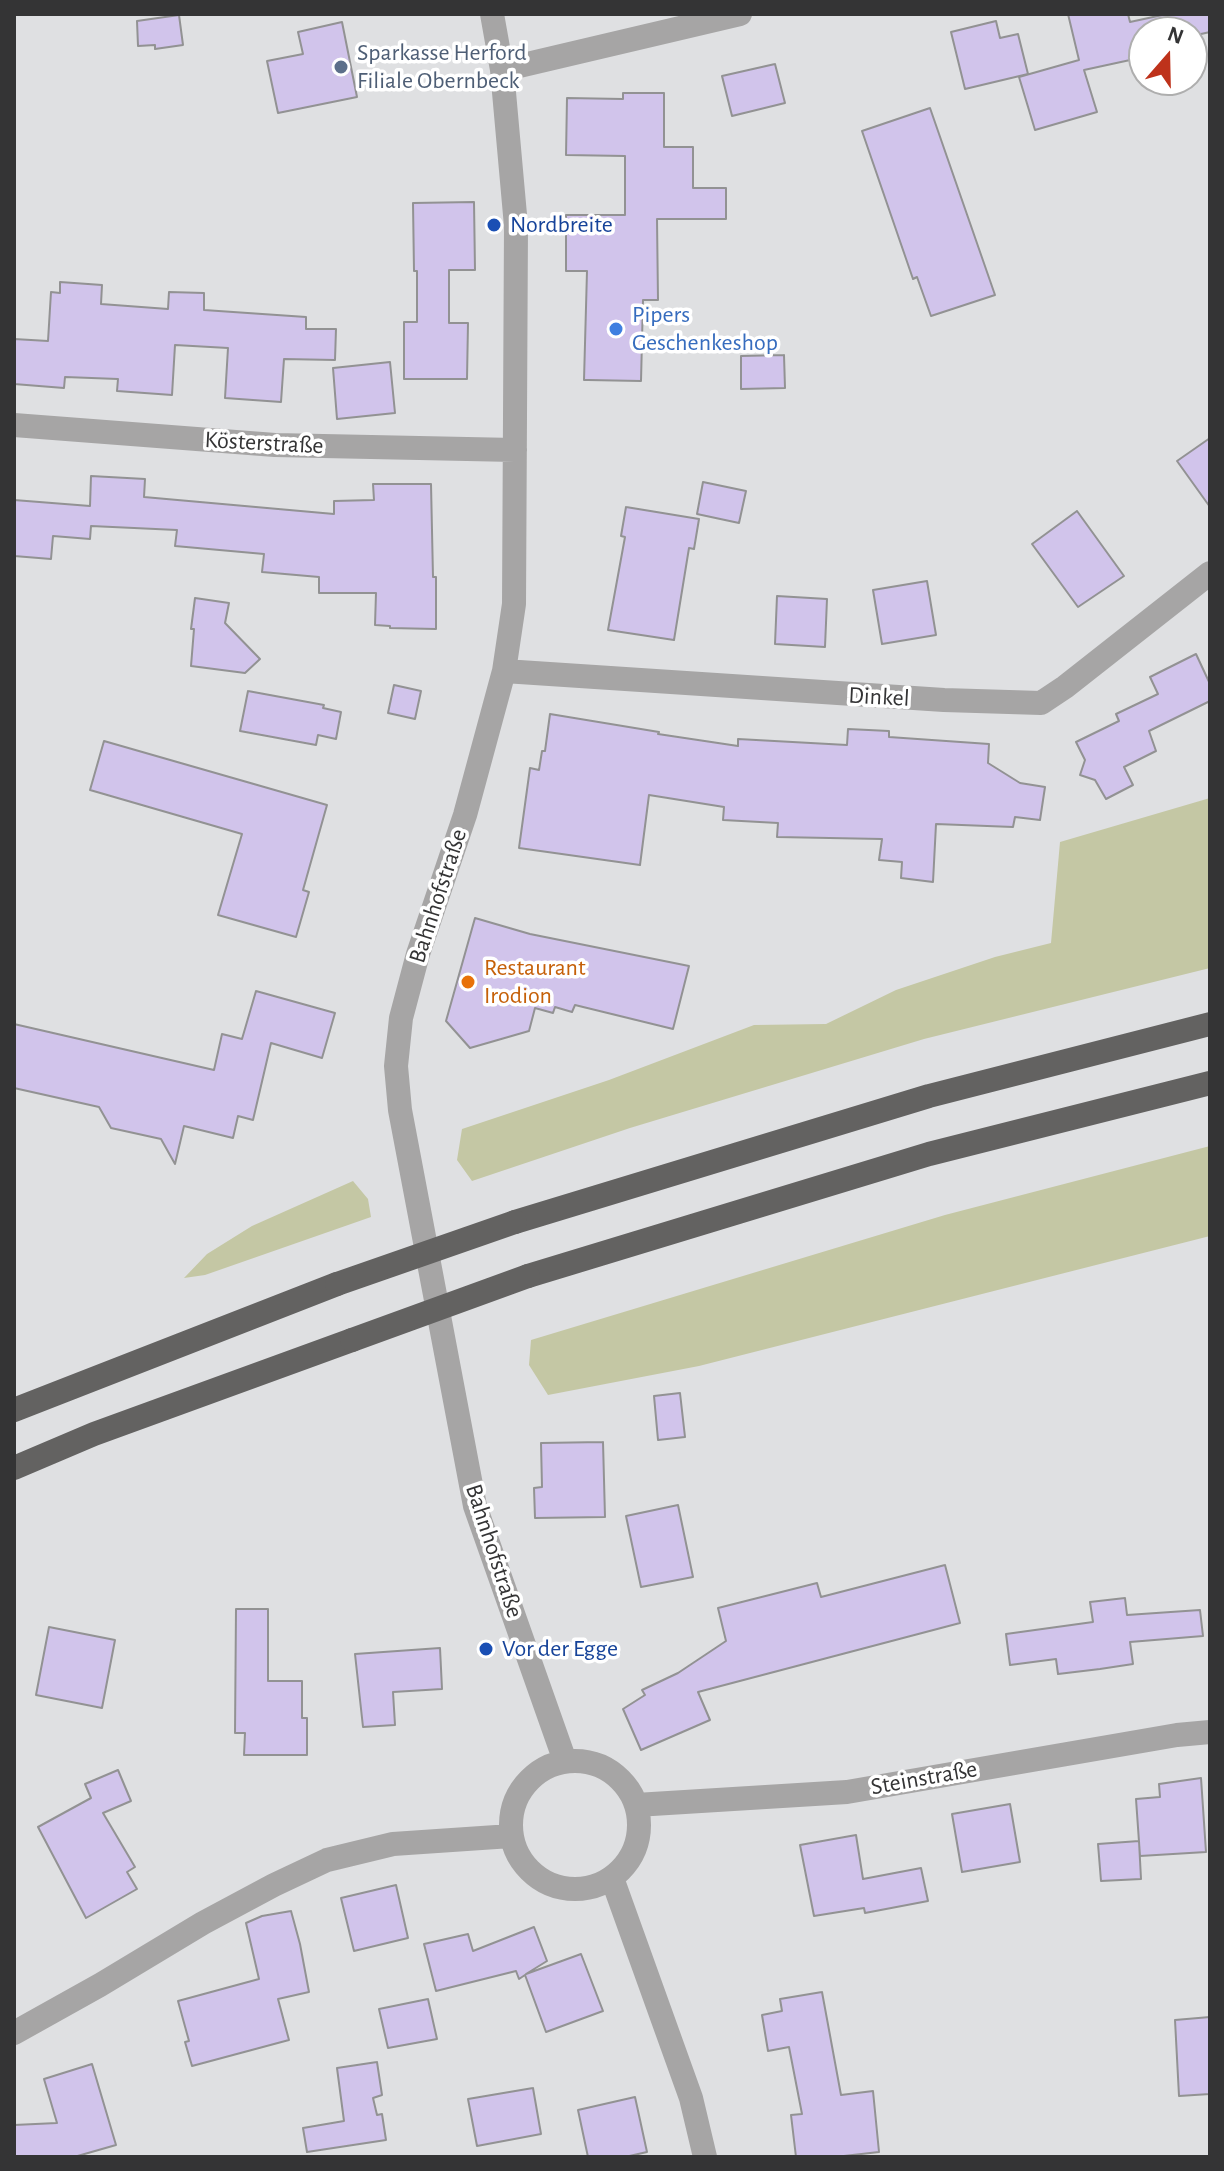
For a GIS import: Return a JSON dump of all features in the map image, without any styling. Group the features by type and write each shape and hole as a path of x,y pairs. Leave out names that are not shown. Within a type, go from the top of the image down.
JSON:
{"highway":[{"path":"14,1410 337,1284 515,1222 929,1096 1210,1024"},
{"path":"14,1468 94,1434 528,1276 929,1154 1210,1083"}],"street":[{"name":"Bahnhofstraße","path":"492,14 502,70 516,226 514,604 504,671 465,815 418,954 401,1018 396,1066 400,1110 475,1506 565,1761"},
{"path":"502,70 740,14"},
{"name":"Kösterstraße","path":"14,425 275,445 515,450"},
{"name":"Dinkel","path":"504,671 898,698 1041,703 1210,573"},
{"name":"Steinstraße","path":"636,1805 847,1792 1177,1735 1210,1732"},
{"path":"565,1761 583,1761 601,1766 629,1789 636,1805 639,1826 636,1846 627,1864 612,1878 592,1888 571,1890 549,1885 531,1874 517,1857 511,1836 510,1815 517,1796 529,1779 545,1767 565,1761"},
{"path":"14,2033 203,1923 327,1860 393,1844 511,1836"},
{"path":"612,1878 691,2098 705,2157"}],"green space":[{"path":"1210,798 1210,968 924,1039 630,1128 472,1181 457,1160 462,1129 609,1080 754,1025 826,1024 896,990 995,957 1051,943 1060,842"},
{"path":"1210,1146 1210,1236 699,1366 548,1395 529,1365 531,1340 945,1215"},
{"path":"353,1181 368,1199 371,1217 205,1275 184,1278 207,1254 252,1226"}],"building":[{"path":"1068,14 1128,14 1128,60 1084,70 1097,112 1035,130 1019,77 1079,60"},
{"path":"1210,14 1210,32 1208,16 1158,16"},
{"path":"179,15 183,45 155,49 155,45 138,46 137,21"},
{"path":"996,21 1000,38 1018,34 1028,74 965,89 951,32"},
{"path":"342,22 357,97 278,113 267,61 303,54 298,32"},
{"path":"775,64 785,103 732,116 722,76"},
{"path":"623,93 664,93 664,147 693,147 693,188 726,188 726,219 657,219 658,300 643,300 641,381 584,380 587,271 566,271 566,215 625,215 625,156 566,155 567,98 623,99"},
{"path":"930,108 995,295 931,316 917,277 913,279 862,131"},
{"path":"474,202 475,270 449,270 449,323 468,323 467,379 404,379 404,322 417,322 413,203"},
{"path":"60,282 102,285 101,304 168,309 169,292 204,293 204,310 306,317 306,329 336,329 335,360 284,359 281,402 225,398 228,348 175,345 172,395 117,391 118,379 65,377 64,388 14,384 14,339 48,341 51,292 60,293"},
{"path":"784,355 785,388 741,389 741,356"},
{"path":"390,362 395,413 337,419 333,368"},
{"path":"1210,438 1210,507 1177,461"},
{"path":"91,476 145,479 144,497 334,514 334,501 374,500 373,484 431,484 436,629 375,625 376,593 319,593 319,577 262,572 264,554 175,546 177,530 91,526 90,539 53,536 51,559 14,556 14,500 90,506"},
{"path":"703,482 746,491 739,523 697,514"},
{"path":"626,507 699,519 694,549 689,548 674,640 608,630 625,537 621,536"},
{"path":"1077,511 1124,576 1078,607 1032,544"},
{"path":"927,581 936,635 882,644 873,590"},
{"path":"777,596 827,599 825,647 775,644"},
{"path":"195,598 229,603 225,623 260,659 245,673 191,666"},
{"path":"1196,654 1210,684 1210,701 1149,731 1156,751 1124,767 1133,785 1106,799 1095,780 1080,775 1085,760 1076,742 1119,721 1116,714 1158,694 1150,677"},
{"path":"394,685 421,691 415,719 388,713"},
{"path":"248,691 324,705 323,708 341,712 336,739 318,735 316,745 240,731"},
{"path":"550,714 738,746 738,739 847,745 848,729 889,731 889,737 989,744 988,763 1020,783 1045,787 1040,820 1015,817 1013,827 936,824 933,882 901,878 902,862 879,860 882,839 777,837 778,823 723,820 724,807 649,795 640,865 519,848 530,768 539,770"},
{"path":"104,741 327,805 303,890 309,892 296,937 218,915 242,834 90,790"},
{"path":"475,918 530,934 689,966 673,1029 575,1005 572,1012 555,1007 553,1013 535,1008 529,1031 470,1048 446,1021"},
{"path":"256,991 335,1013 322,1058 271,1043 253,1120 238,1116 233,1138 184,1126 175,1164 161,1139 111,1128 99,1107 14,1088 14,1024 214,1070 222,1034 242,1039"},
{"path":"680,1393 685,1437 658,1440 654,1396"},
{"path":"603,1442 605,1517 535,1518 534,1488 542,1487 541,1443"},
{"path":"678,1505 693,1577 641,1587 626,1516"},
{"path":"945,1565 960,1623 698,1692 710,1720 641,1750 623,1709 645,1695 642,1690 678,1673 726,1641 718,1608 817,1583 821,1597"},
{"path":"1125,1598 1127,1615 1200,1610 1203,1636 1130,1642 1133,1664 1100,1669 1058,1674 1056,1659 1010,1665 1006,1634 1093,1622 1090,1602"},
{"path":"236,1609 268,1609 268,1681 302,1681 302,1718 307,1718 307,1755 244,1755 245,1733 235,1733"},
{"path":"49,1627 115,1640 102,1708 36,1695"},
{"path":"440,1648 442,1689 393,1692 395,1725 363,1727 355,1654"},
{"path":"118,1770 131,1801 103,1813 135,1867 127,1872 137,1889 86,1918 38,1827 91,1798 85,1784"},
{"path":"1201,1778 1206,1852 1140,1856 1136,1799 1160,1797 1159,1784"},
{"path":"1010,1804 1020,1862 962,1872 952,1814"},
{"path":"856,1835 863,1879 921,1868 928,1901 865,1913 864,1908 814,1916 800,1845"},
{"path":"1139,1841 1141,1879 1101,1881 1098,1844"},
{"path":"396,1885 408,1938 354,1951 341,1898"},
{"path":"291,1911 309,1992 278,1999 289,2040 192,2066 178,2001 259,1979 246,1923 262,1916"},
{"path":"534,1927 547,1961 526,1974 581,1954 603,2011 546,2032 525,1975 519,1979 516,1971 436,1991 424,1944 468,1934 473,1951"},
{"path":"822,1992 841,2095 873,2091 879,2152 796,2157 791,2115 802,2114 789,2047 768,2051 762,2015 782,2011 780,1999"},
{"path":"428,1999 437,2039 388,2048 379,2009"},
{"path":"1210,2017 1210,2094 1179,2096 1175,2020"},
{"path":"377,2062 382,2095 373,2098 377,2115 382,2114 386,2140 307,2152 303,2128 344,2121 337,2068"},
{"path":"92,2064 116,2145 74,2157 14,2157 14,2125 57,2123 44,2079"},
{"path":"533,2088 541,2134 477,2146 468,2099"},
{"path":"635,2097 647,2152 625,2157 588,2157 578,2110"}],"place":[{"name":"Sparkasse Herford Filiale Obernbeck","path":"341,67"},
{"name":"Nordbreite","path":"494,225"},
{"name":"Pipers Geschenkeshop","path":"616,329"},
{"name":"Restaurant Irodion","path":"468,982"},
{"name":"Vor der Egge","path":"486,1649"}]}
